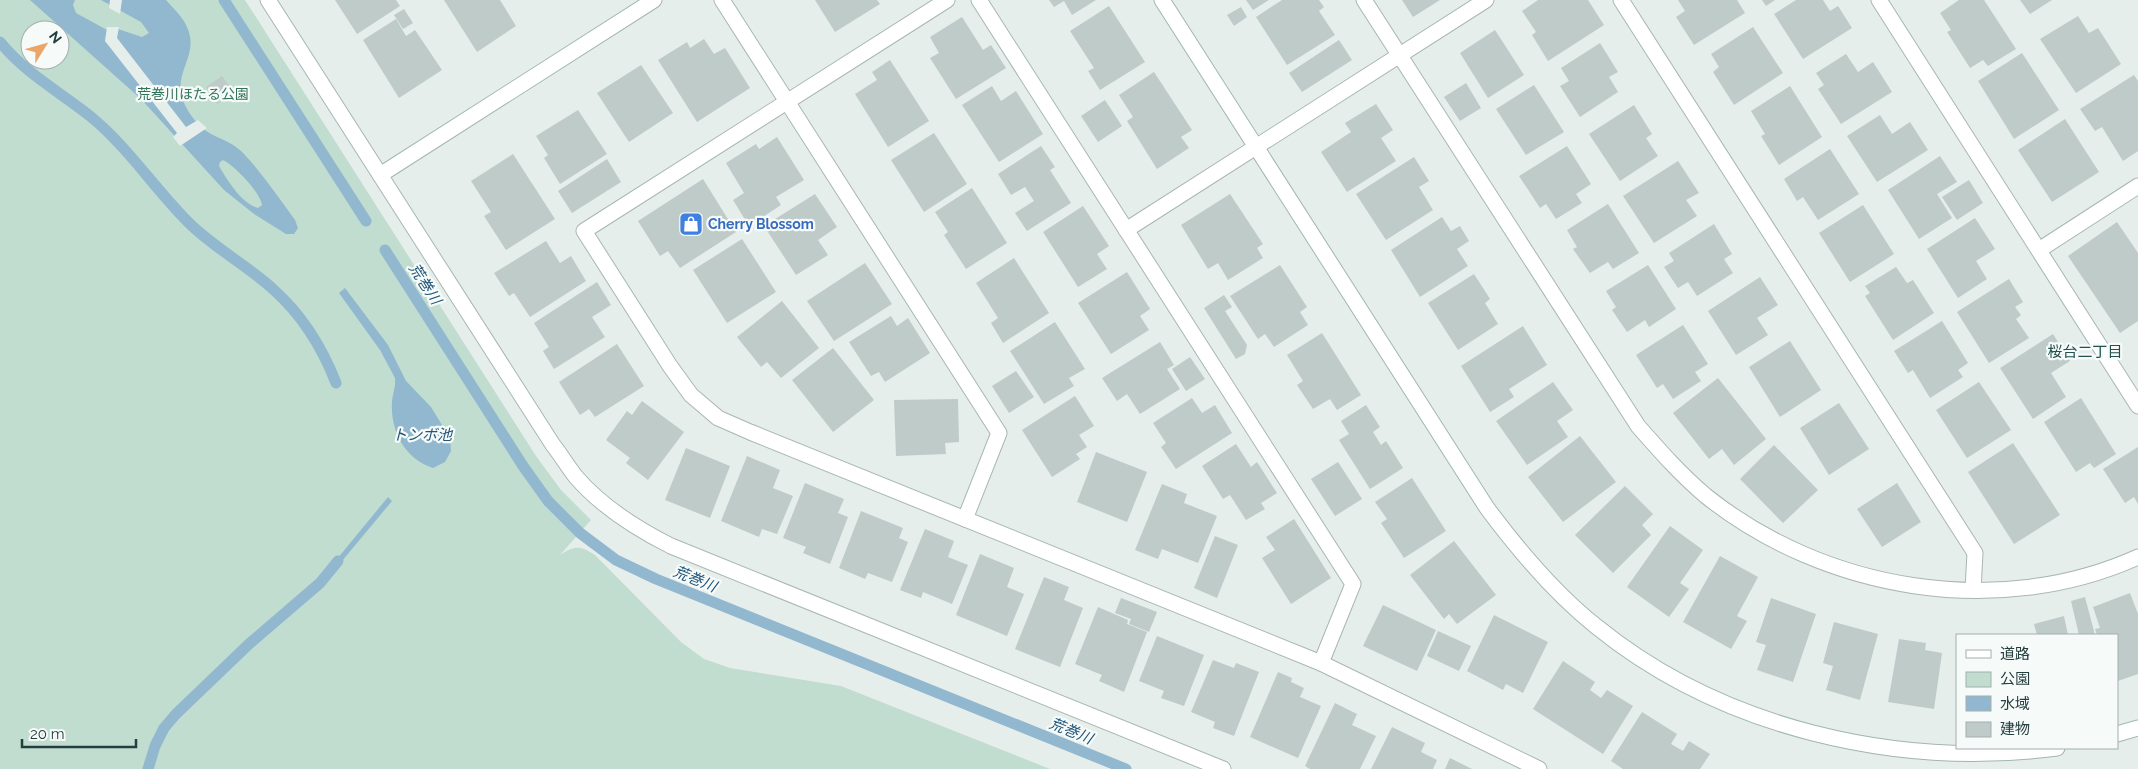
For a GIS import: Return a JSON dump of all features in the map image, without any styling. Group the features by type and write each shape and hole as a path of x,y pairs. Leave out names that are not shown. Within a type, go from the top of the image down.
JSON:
{"street":[{"path":"268,0 553,445 576,477 604,505 636,528 671,546 1223,769"},
{"path":"380,175 654,0"},
{"path":"722,0 999,433 965,519"},
{"path":"947,0 584,231 691,395 718,418 1322,663 1539,769"},
{"path":"979,0 1353,584 1322,663"},
{"path":"1162,0 1487,508 1519,551 1556,590 1596,626 1639,658 1693,690 1733,710 1784,729 1827,741 1888,752 1941,756 1995,756 2049,749"},
{"path":"1364,0 1638,426 1670,463 1706,496 1747,524 1789,548 1835,567 1882,580 1931,588 1973,590 2029,587 2076,578 2138,557"},
{"path":"1126,230 1486,0"},
{"path":"1621,0 1975,553 1973,590"},
{"path":"1879,0 2138,406"},
{"path":"2038,250 2138,186"},
{"path":"2118,734 2138,728"}],"green space":[{"name":"荒巻川ほたる公園","path":"0,0 245,0 536,456 561,490 591,520 560,555 573,548 581,548 595,555 681,642 704,659 730,668 841,686 1050,769 0,769"}],"water":[{"path":"30,0 75,0 73,5 76,13 107,30 118,29 142,37 149,33 141,22 101,0 166,0 183,20 190,38 190,48 181,85 181,95 186,107 193,119 204,129 229,142 244,154 271,186 295,220 298,228 294,234 286,234 254,214 224,190 141,99 70,36 70,20 52,20","holes":["223,160 240,173 257,193 262,205 258,208 246,201 236,191 219,166 220,162"]},
{"name":"トンボ池","path":"345,288 388,345 406,381 431,407 450,438 451,451 445,462 433,468 423,464 407,451 401,442 392,412 395,378 380,350 339,293"},
{"path":"388,497 392,501 332,573 328,570"}],"pier":[{"path":"110,0 122,0 120,14 109,8"},
{"path":"107,27 119,27 117,38 186,127 198,120 207,128 180,146 173,137 177,133 105,41"}],"building":[{"path":"335,0 396,0 400,6 357,34"},
{"path":"444,0 500,0 516,26 477,52"},
{"path":"815,0 877,0 880,4 835,32"},
{"path":"1049,0 1096,0 1072,15 1064,1 1054,7"},
{"path":"1246,0 1269,0 1253,10"},
{"path":"1282,0 1319,0 1324,7 1319,11 1335,35 1287,65 1256,17"},
{"path":"1402,0 1440,0 1413,17"},
{"path":"1538,0 1588,0 1604,25 1548,61 1532,35 1536,32 1522,11"},
{"path":"1678,0 1737,0 1745,13 1694,45 1676,17 1685,11"},
{"path":"1762,0 1775,0 1766,6"},
{"path":"1796,0 1823,0 1830,11 1838,6 1852,28 1803,59 1774,14"},
{"path":"1959,0 1984,0 2016,49 1988,66 1983,60 1970,68 1947,32 1951,30 1940,13"},
{"path":"2020,0 2052,0 2030,14"},
{"path":"1109,6 1145,62 1100,90 1088,71 1094,68 1070,31"},
{"path":"1241,7 1247,17 1234,26 1227,15"},
{"path":"404,9 413,23 403,29 394,15"},
{"path":"2078,16 2089,33 2098,28 2121,64 2076,93 2040,39"},
{"path":"962,17 983,50 991,45 1006,68 956,99 930,58 939,53 930,37"},
{"path":"396,19 406,36 415,30 442,70 399,98 363,40"},
{"path":"1753,27 1783,73 1734,105 1713,72 1719,67 1711,54"},
{"path":"1495,30 1524,75 1488,98 1460,53"},
{"path":"704,39 714,54 725,48 750,88 697,122 658,60 687,42 690,48"},
{"path":"1339,40 1352,60 1302,92 1289,73"},
{"path":"1600,43 1618,72 1609,77 1618,92 1580,117 1560,86 1569,81 1561,68"},
{"path":"2022,53 2059,110 2014,139 1978,81"},
{"path":"1846,54 1858,72 1873,62 1892,92 1841,124 1818,89 1824,85 1816,73"},
{"path":"890,60 929,121 888,147 855,94 877,80 872,72"},
{"path":"641,65 673,113 629,142 597,93"},
{"path":"1154,72 1192,130 1181,137 1189,148 1157,169 1127,121 1133,117 1119,95"},
{"path":"2134,75 2138,81 2138,151 2123,161 2102,127 2095,131 2080,109"},
{"path":"222,76 234,93 217,104 206,87"},
{"path":"1466,83 1481,108 1460,121 1444,97"},
{"path":"1534,85 1564,132 1526,155 1496,109"},
{"path":"992,86 1001,101 1016,91 1043,134 999,162 962,105"},
{"path":"1790,86 1822,137 1779,165 1761,136 1765,134 1751,111"},
{"path":"1105,100 1122,126 1098,142 1081,116"},
{"path":"1376,104 1393,130 1381,138 1396,161 1347,192 1321,152 1351,132 1345,123"},
{"path":"1634,105 1652,134 1646,138 1658,156 1620,181 1589,134"},
{"path":"578,110 607,154 560,184 544,158 548,155 536,136"},
{"path":"1880,115 1892,134 1910,122 1928,150 1877,182 1847,136"},
{"path":"2065,119 2099,172 2052,202 2018,150"},
{"path":"934,133 967,184 924,212 891,160"},
{"path":"777,137 804,180 776,197 781,205 749,226 733,200 744,193 726,163 756,144 759,149"},
{"path":"1041,146 1055,167 1050,170 1071,203 1027,231 1015,213 1034,201 1025,187 1011,195 998,174"},
{"path":"1567,146 1591,184 1576,194 1582,203 1556,219 1546,204 1540,208 1519,176"},
{"path":"1830,149 1859,194 1818,220 1803,197 1797,201 1784,179"},
{"path":"513,154 555,219 506,250 484,216 491,212 471,181"},
{"path":"1940,156 1957,182 1937,194 1952,218 1919,239 1888,190"},
{"path":"1414,157 1429,181 1419,187 1433,210 1386,240 1356,194"},
{"path":"607,159 621,182 572,213 558,191"},
{"path":"1678,161 1699,193 1686,200 1697,216 1654,243 1623,196"},
{"path":"703,179 736,232 680,268 668,251 660,256 638,221"},
{"path":"1969,180 1983,203 1957,220 1942,197"},
{"path":"972,188 1007,243 966,269 944,235 948,232 935,212"},
{"path":"815,194 837,227 818,240 828,255 796,275 764,226"},
{"path":"1230,194 1263,244 1257,248 1263,258 1228,280 1218,263 1208,269 1181,225"},
{"path":"1608,204 1639,253 1613,269 1608,262 1590,273 1573,249 1577,247 1567,230"},
{"path":"1863,205 1894,254 1850,282 1819,233"},
{"path":"1083,206 1109,246 1097,254 1107,269 1078,287 1043,232"},
{"path":"1442,217 1451,231 1460,226 1469,241 1457,249 1468,266 1420,297 1391,250"},
{"path":"1975,218 1995,249 1976,261 1987,279 1958,298 1927,249"},
{"path":"2117,222 2138,253 2138,321 2120,333 2068,256"},
{"path":"1714,224 1732,254 1724,259 1733,273 1697,296 1688,282 1678,288 1664,267 1674,261 1669,253"},
{"path":"742,239 776,292 727,323 693,270"},
{"path":"546,241 560,263 571,256 586,281 530,317 514,293 509,296 494,273"},
{"path":"1014,258 1049,313 1003,343 991,323 998,318 976,283"},
{"path":"865,263 892,304 834,341 807,301"},
{"path":"1280,265 1307,307 1300,312 1308,325 1274,347 1265,334 1258,339 1230,296"},
{"path":"1648,265 1676,309 1649,327 1645,320 1627,332 1612,310 1616,307 1606,291"},
{"path":"1896,267 1907,283 1913,280 1934,313 1893,340 1865,296 1870,293 1865,286"},
{"path":"1127,272 1150,309 1140,316 1149,330 1111,354 1078,303"},
{"path":"1474,274 1490,299 1485,303 1498,324 1458,350 1428,303"},
{"path":"1760,277 1778,305 1757,318 1768,335 1736,355 1708,311"},
{"path":"2009,279 2023,302 2015,307 2021,315 2016,319 2029,338 1989,363 1957,312"},
{"path":"597,282 611,305 592,317 605,337 554,369 543,351 549,347 534,323"},
{"path":"1224,295 1232,307 1225,311 1247,345 1245,354 1236,359 1204,308"},
{"path":"782,301 819,348 781,378 767,362 761,367 737,337"},
{"path":"891,316 897,326 908,318 930,353 885,382 879,372 871,376 849,342"},
{"path":"1942,321 1968,363 1958,370 1963,377 1930,398 1913,370 1908,373 1894,351"},
{"path":"1055,322 1085,369 1069,378 1074,386 1044,404 1010,351"},
{"path":"1683,325 1708,364 1695,372 1701,381 1673,399 1663,384 1657,388 1636,355"},
{"path":"1523,326 1547,365 1509,389 1514,397 1490,412 1461,366"},
{"path":"1322,333 1361,395 1337,410 1330,399 1313,409 1297,385 1303,381 1287,355"},
{"path":"2053,334 2070,361 2051,373 2066,397 2033,419 2000,368"},
{"path":"1790,341 1821,390 1780,417 1749,367"},
{"path":"1160,342 1174,365 1167,369 1180,389 1140,414 1127,394 1117,401 1102,378"},
{"path":"617,344 644,386 595,417 589,409 580,415 559,382"},
{"path":"833,348 874,400 833,432 792,380"},
{"path":"1190,357 1205,379 1186,391 1172,369"},
{"path":"1016,371 1034,397 1009,413 992,386"},
{"path":"1718,378 1766,439 1734,465 1722,449 1709,459 1673,413"},
{"path":"1553,382 1573,410 1557,421 1568,437 1527,465 1496,421"},
{"path":"1979,382 2011,430 1967,458 1936,410"},
{"path":"1075,396 1094,426 1079,435 1087,447 1076,454 1080,459 1052,477 1022,430"},
{"path":"1192,398 1202,413 1215,405 1232,433 1176,469 1161,447 1166,443 1153,423"},
{"path":"2081,398 2116,454 2094,468 2090,463 2076,472 2044,422"},
{"path":"958,399 959,442 945,443 946,454 896,456 894,400"},
{"path":"642,401 684,432 648,480 626,463 630,458 606,440 627,411 632,415"},
{"path":"1839,403 1869,449 1829,475 1800,428"},
{"path":"1366,405 1380,427 1373,432 1381,445 1386,441 1403,468 1370,489 1339,440 1349,434 1341,421"},
{"path":"1580,436 1616,482 1563,522 1528,477"},
{"path":"2013,443 2060,515 2014,544 1968,472"},
{"path":"1236,444 1251,467 1257,462 1277,493 1261,503 1265,509 1246,520 1230,495 1223,499 1202,466"},
{"path":"1774,445 1818,490 1783,523 1740,479"},
{"path":"2138,447 2138,504 2134,497 2125,503 2103,469"},
{"path":"686,448 730,466 710,518 665,500"},
{"path":"1096,452 1147,472 1127,522 1077,502"},
{"path":"747,456 780,470 773,488 793,496 777,534 762,529 759,537 721,521"},
{"path":"1338,462 1362,499 1335,516 1311,479"},
{"path":"1412,478 1446,531 1404,558 1381,523 1387,519 1375,502"},
{"path":"805,483 844,499 838,513 848,517 830,564 803,553 806,547 783,538"},
{"path":"1897,483 1921,522 1882,547 1857,509"},
{"path":"1162,484 1187,494 1184,503 1217,516 1198,563 1162,549 1158,559 1135,550"},
{"path":"1625,486 1653,514 1642,525 1651,535 1613,573 1575,535"},
{"path":"861,511 903,528 899,538 908,542 892,582 868,573 865,579 839,568"},
{"path":"1294,519 1331,578 1291,604 1262,558 1275,550 1266,537"},
{"path":"1670,526 1703,550 1680,583 1689,589 1669,617 1627,587"},
{"path":"925,529 954,541 948,557 968,565 952,604 923,592 921,598 900,590"},
{"path":"1215,536 1238,545 1217,598 1194,588"},
{"path":"1454,541 1496,595 1457,624 1449,614 1444,619 1410,575"},
{"path":"980,554 1014,568 1007,587 1024,594 1007,636 956,615"},
{"path":"1720,556 1758,577 1737,616 1747,621 1731,649 1683,622"},
{"path":"1044,577 1069,587 1064,600 1083,608 1060,667 1015,649"},
{"path":"2130,593 2138,614 2138,674 2118,681 2118,634 2097,634 2095,629 2100,628 2093,607"},
{"path":"2085,597 2095,634 2079,634 2071,601"},
{"path":"1121,598 1157,612 1149,632 1129,624 1131,619 1115,613"},
{"path":"1771,598 1816,614 1793,682 1757,670 1766,645 1756,642"},
{"path":"1383,605 1436,630 1417,671 1363,646"},
{"path":"1098,607 1128,620 1127,624 1147,632 1124,692 1099,681 1102,675 1075,664"},
{"path":"1494,615 1548,642 1523,693 1506,684 1503,690 1467,671"},
{"path":"2064,616 2068,634 2037,634 2034,624"},
{"path":"1834,622 1878,634 1860,700 1826,690 1833,666 1823,663"},
{"path":"1438,631 1471,646 1459,671 1427,656"},
{"path":"1157,636 1204,655 1184,706 1161,698 1164,691 1139,681"},
{"path":"1899,639 1926,643 1925,650 1942,653 1934,709 1888,702"},
{"path":"1213,660 1234,668 1236,663 1259,672 1234,736 1213,728 1215,722 1191,712"},
{"path":"1563,661 1595,682 1590,690 1601,698 1607,690 1633,706 1603,754 1533,709"},
{"path":"1278,672 1292,678 1291,682 1304,688 1300,697 1321,706 1298,758 1250,737"},
{"path":"1335,703 1357,714 1352,725 1376,736 1360,769 1310,769 1305,766"},
{"path":"1642,712 1677,734 1671,744 1683,751 1689,741 1710,754 1700,769 1623,769 1611,761"},
{"path":"1392,727 1425,743 1421,752 1437,760 1433,769 1371,769"},
{"path":"1450,758 1472,769 1445,769"}],"waterway":[{"name":"荒巻川","path":"224,0 366,221"},
{"path":"0,42 32,73 79,107 104,128 188,222 264,281 294,310 318,345 336,383"},
{"name":"荒巻川","path":"385,250 523,466 548,501 580,533 616,560 656,579 1126,769"},
{"path":"148,769 155,746 164,728 176,714 249,644 320,583 338,561"}],"place":[{"name":"Cherry Blossom","path":"691,224"}],"district":[{"name":"桜台二丁目","path":"2085,352"}]}
